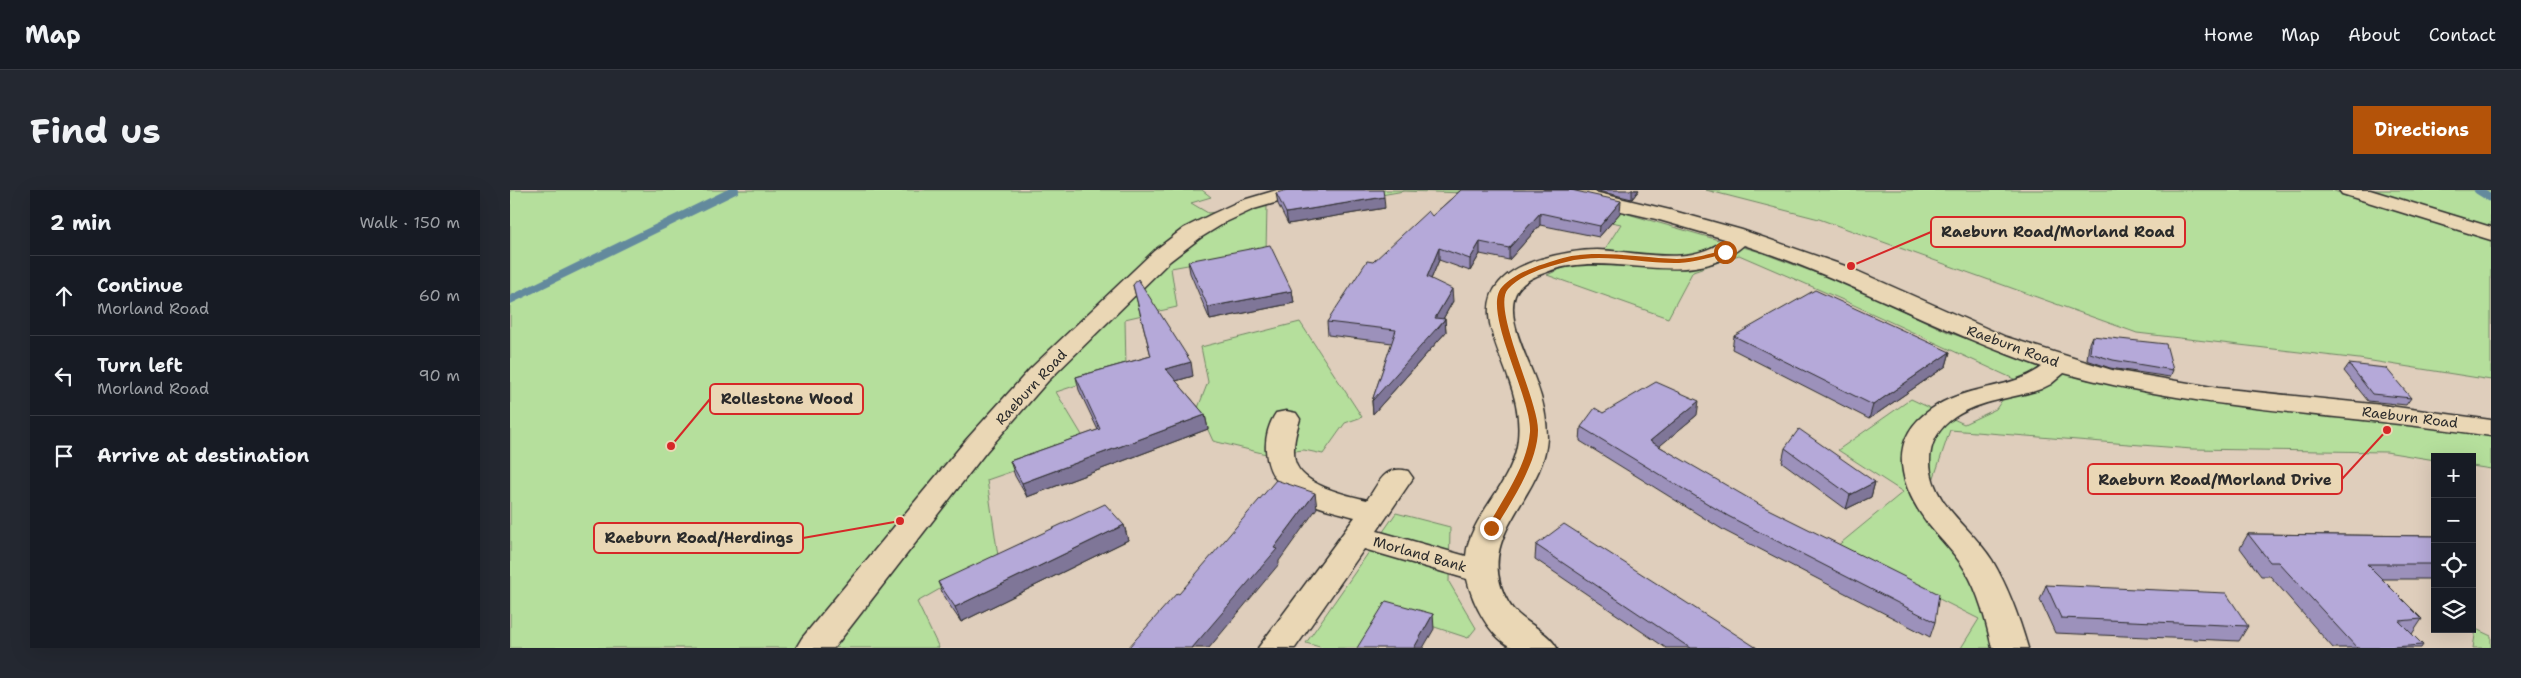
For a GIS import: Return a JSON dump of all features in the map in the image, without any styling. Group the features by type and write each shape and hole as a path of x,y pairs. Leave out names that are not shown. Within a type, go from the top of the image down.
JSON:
{"street":[{"name":"Raeburn Road","path":"814,648 976,446 1039,376 1162,256 1192,233 1219,218 1247,205 1300,190"},
{"name":"Raeburn Road","path":"1554,190 1637,208 1740,237 1840,273 1979,336 2058,363 2140,383 2204,394 2356,410 2491,428"},
{"path":"2349,190 2491,234"},
{"path":"1539,648 1502,619 1489,598 1483,572 1482,548 1529,459 1534,430 1530,401 1500,317 1499,300 1504,288 1527,273 1566,259 1595,257 1656,261 1700,258 1725,252 1740,237"},
{"path":"2010,648 1997,601 1978,565 1927,503 1917,474 1915,447 1928,424 1948,409 1977,397 2026,386 2052,373 2058,363"},
{"name":"Morland Bank","path":"1286,419 1280,435 1280,452 1284,470 1292,482 1303,491 1366,524 1483,572"},
{"name":"Morland Bank","path":"1276,648 1398,478"}],"green space":[{"path":"510,190 1202,190 1211,197 1191,203 1208,213 1267,206 1266,251 1171,268 1177,307 1125,319 1126,369 1056,392 1088,445 987,480 998,556 917,602 939,648 510,648"},
{"path":"1325,190 1524,190 1586,202 1757,251 1851,286 1950,333 2088,380 2231,405 2445,428 2491,436 2491,469 2476,467 2476,453 2431,453 2431,459 2386,452 2192,449 1950,430 1926,501 2018,648 1961,648 1979,619 1836,547 1903,492 1838,450 1911,399 1964,424 1996,409 2016,380 1843,300 1739,255 1693,271 1668,318 1547,275 1605,249 1621,224 1465,193 1404,191 1284,212"},
{"path":"1706,190 2331,190 2491,240 2491,380 2359,359 2137,333 1819,219"},
{"path":"2368,190 2491,190 2491,228"},
{"path":"1300,322 1362,417 1345,423 1323,454 1304,450 1266,454 1213,441 1198,408 1208,382 1201,347"},
{"path":"1396,513 1450,527 1449,582 1476,628 1468,638 1383,610 1358,648 1323,648 1306,643"},
{"path":"2476,629 2491,636 2491,648 2473,648"}],"building":[{"path":"1287,190 1383,190 1384,197 1286,213 1276,193"},
{"path":"1461,190 1571,190 1621,201 1600,226 1540,213 1509,248 1480,242 1470,259 1439,248 1427,277 1452,289 1435,318 1445,319 1372,401 1396,330 1327,322 1367,261 1373,262 1428,211 1432,216"},
{"path":"1270,245 1292,291 1208,307 1188,261"},
{"path":"1138,279 1191,362 1166,369 1205,415 1022,483 1010,461 1100,429 1076,377 1151,356 1133,285"},
{"path":"1815,290 1950,352 1873,405 1734,336"},
{"path":"2092,336 2166,344 2173,370 2113,360 2090,353"},
{"path":"2349,364 2386,368 2411,398 2372,394"},
{"path":"1656,382 1699,401 1650,441 1762,506 1939,594 1935,622 1728,516 1581,427 1595,408 1603,413"},
{"path":"1799,429 1875,482 1850,495 1785,448"},
{"path":"1276,480 1315,493 1274,548 1277,549 1192,648 1128,648 1177,593 1179,594"},
{"path":"1105,504 1124,525 955,607 938,582"},
{"path":"1564,524 1757,648 1690,648 1536,545"},
{"path":"2248,534 2431,536 2431,564 2367,564 2422,619 2399,621 2423,645 2393,648 2357,648 2278,562 2270,562"},
{"path":"2046,585 2226,593 2248,626 2061,618"},
{"path":"1386,601 1433,614 1414,648 1357,648"}],"waterway":[{"path":"510,300 735,190"},
{"path":"2478,190 2491,198"}],"place":[{"name":"Raeburn Road/Morland Road","path":"1851,266"},
{"name":"Raeburn Road/Morland Drive","path":"2387,430"},
{"name":"Rollestone Wood","path":"671,446"},
{"name":"Raeburn Road/Herdings","path":"900,521"}],"route":[{"path":"1491,528 1529,459 1534,430 1530,401 1516,356 1500,317 1499,300 1504,288 1527,273 1566,259 1595,257 1679,261 1725,252"}]}
